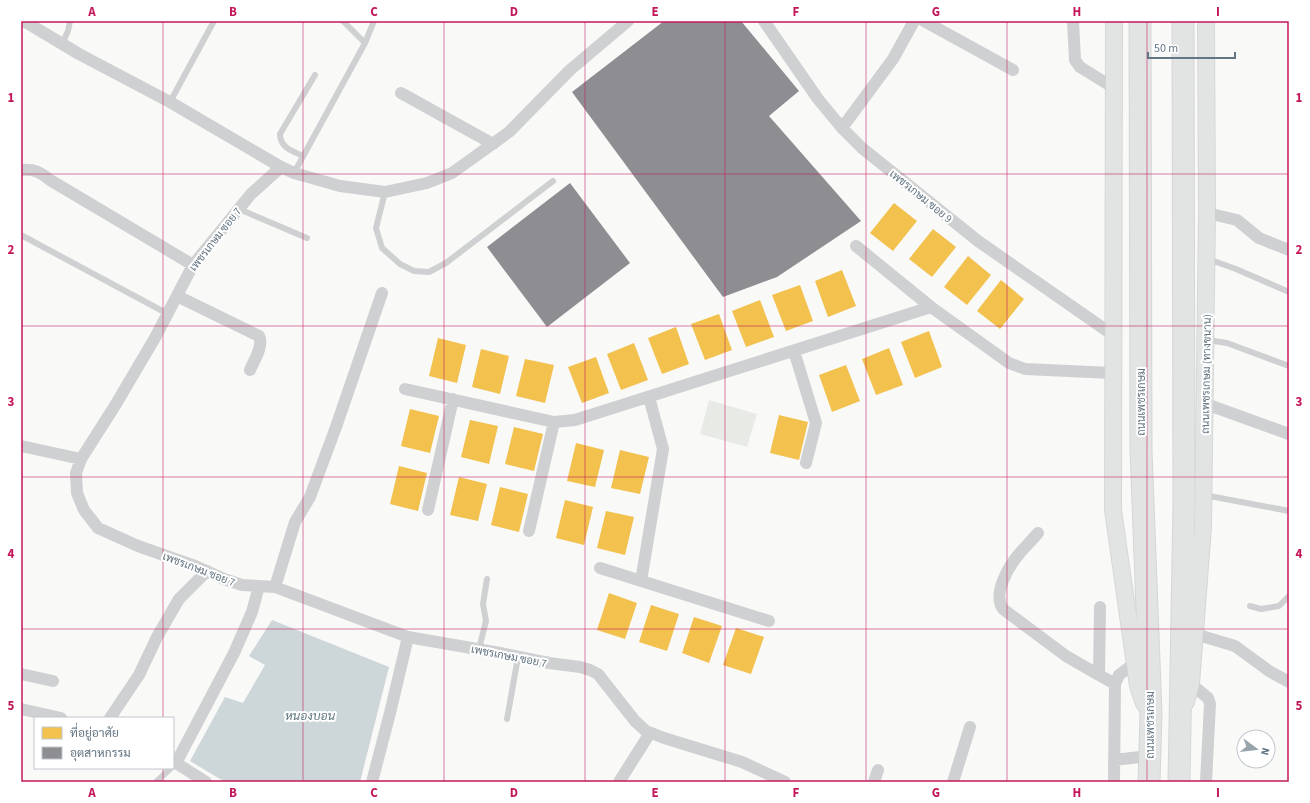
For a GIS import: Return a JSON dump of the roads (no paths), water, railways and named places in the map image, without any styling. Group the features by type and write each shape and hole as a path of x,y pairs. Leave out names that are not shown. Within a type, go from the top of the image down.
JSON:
{"highway":[{"name":"ถนนเพชรเกษม","path":"1140,21 1141,450 1151,714 1149,782"},
{"path":"1179,782 1184,504 1183,21"}],"main road":[{"path":"1114,21 1112,373 1113,510 1138,686 1143,701 1151,714"},
{"name":"ถนนเพชรเกษม (ทางขนาน)","path":"1180,725 1191,684 1203,527 1207,258 1206,21"}],"street":[{"path":"21,24 24,21 79,54 170,102 281,167 294,173 340,186 385,192 427,183 452,173 509,132 570,70 628,21"},
{"name":"เพชรเกษม ซอย 9","path":"764,21 818,99 842,128 862,148 978,241 1113,335"},
{"path":"842,128 893,59 914,21"},
{"path":"924,21 1013,70"},
{"path":"1073,21 1075,60 1080,67 1114,88"},
{"path":"401,93 493,144"},
{"name":"เพชรเกษม ซอย 7","path":"281,167 238,208 193,265 168,314 116,404 81,458 76,473 77,493 84,510 98,528 138,546 242,585 275,587 408,637 590,670 598,674 636,721 650,733 742,762 785,782"},
{"path":"21,170 39,172 193,265"},
{"path":"1207,213 1237,220 1259,238 1289,250"},
{"path":"856,246 932,307 1009,363 1025,369 1112,373"},
{"path":"275,587 295,522 310,496 336,427 382,293"},
{"path":"177,296 259,336 261,340 260,344 250,370"},
{"path":"405,389 554,422 575,420 932,307"},
{"path":"794,351 816,423 806,463"},
{"path":"641,581 663,449 649,397"},
{"path":"428,510 453,399"},
{"path":"1206,404 1289,434"},
{"path":"529,531 554,422"},
{"path":"21,446 81,458"},
{"path":"1038,533 1018,554 1008,570 1001,585 999,598 1000,604 1003,609 1066,656 1115,684"},
{"path":"600,568 769,621"},
{"path":"111,717 139,675 157,637 179,599 207,571"},
{"path":"206,782 174,766 234,653 252,612 259,586"},
{"path":"1099,675 1100,607"},
{"path":"1195,634 1235,646 1269,671 1289,682"},
{"path":"372,782 408,637"},
{"path":"1114,782 1115,684 1119,675 1134,663"},
{"path":"21,674 53,680"},
{"path":"1191,684 1208,698 1210,704 1206,782"},
{"path":"21,710 56,717"},
{"path":"953,782 970,727"},
{"path":"619,782 650,733"},
{"path":"1114,760 1149,756"},
{"path":"874,782 878,770"}],"lane":[{"path":"62,44 68,31 70,21"},
{"path":"170,102 214,21"},
{"path":"343,21 365,43"},
{"path":"294,173 365,43 374,21"},
{"path":"303,156 284,146 280,140 280,134 315,75"},
{"path":"385,192 376,228 382,248 400,264 414,271 429,272 446,263 553,180"},
{"path":"238,208 307,238"},
{"path":"21,235 168,314"},
{"path":"1207,258 1289,292"},
{"path":"1206,340 1227,343 1289,366"},
{"path":"1204,495 1289,511"},
{"path":"479,649 486,620 483,604 487,579"},
{"path":"1250,606 1261,609 1279,606 1289,596"},
{"path":"507,719 518,657"},
{"path":"156,782 171,769"}],"water":[{"name":"หนองบอน","path":"272,620 389,667 360,782 225,782 190,761 225,697 243,703 265,665 249,656"}]}
